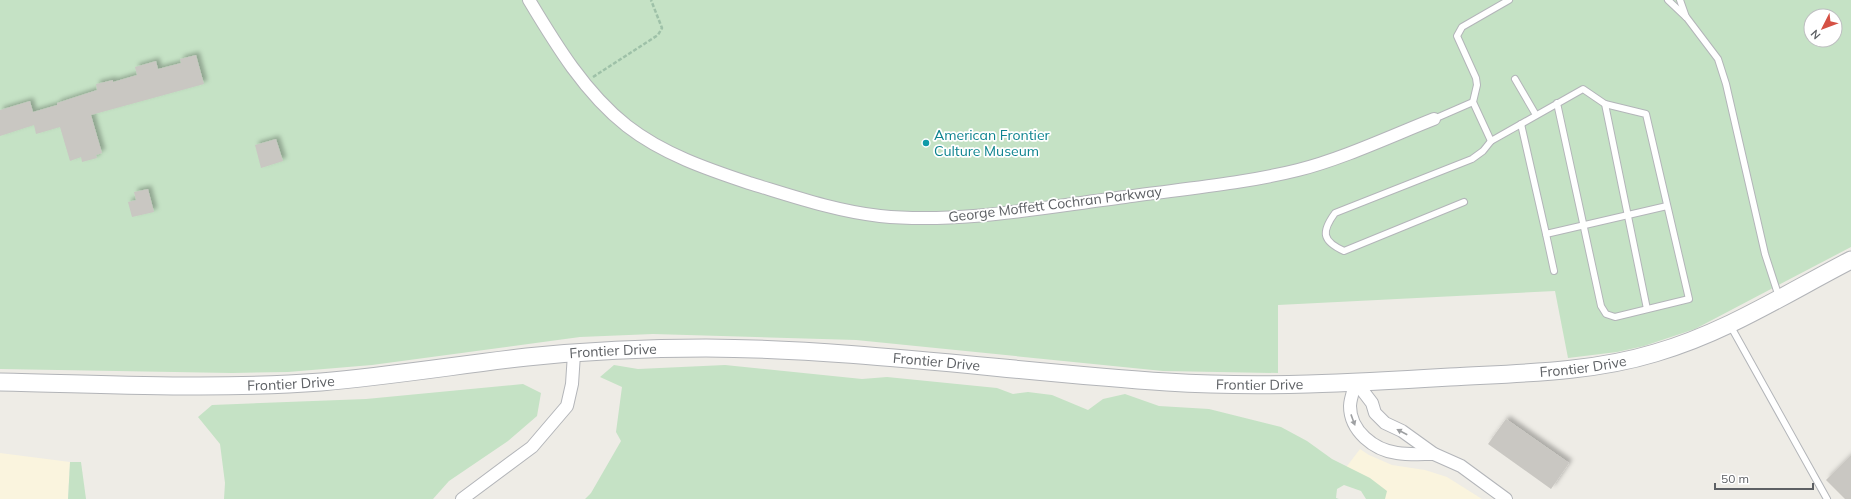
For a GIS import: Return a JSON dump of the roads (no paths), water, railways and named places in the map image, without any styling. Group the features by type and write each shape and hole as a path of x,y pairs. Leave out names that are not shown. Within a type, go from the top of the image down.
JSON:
{"street":[{"name":"George Moffett Cochran Parkway","path":"529,0 560,50 585,83 601,102 626,126 646,139 687,160 732,177 812,202 859,213 898,218 938,218 1000,213 1254,179 1300,170 1434,119"},
{"name":"Frontier Drive","path":"0,382 210,385 285,384 394,375 531,357 639,349 780,350 846,354 1166,382 1287,386 1556,370 1608,364 1673,348 1729,324 1851,260"},
{"path":"462,499 532,447 567,406 572,384 574,354"},
{"path":"1356,382 1350,405 1356,427 1364,437 1384,450 1397,453 1434,454"},
{"path":"1356,382 1372,403 1384,424 1402,431 1434,454 1462,466 1506,499"}],"lane":[{"path":"1491,141 1473,102 1477,86 1476,78 1457,40 1457,33 1462,27 1509,0"},
{"path":"1668,0 1687,18 1718,59 1728,91 1765,254 1779,299"},
{"path":"1680,0 1687,18"},
{"path":"1515,79 1536,115"},
{"path":"1464,202 1344,251 1332,246 1326,237 1327,224 1335,213 1472,159 1483,151 1491,141 1583,89 1605,104 1646,114 1689,298 1615,317 1606,314 1601,306 1557,104"},
{"path":"1434,119 1473,102"},
{"path":"1605,104 1626,215 1647,309"},
{"path":"1521,124 1554,271"},
{"path":"1546,234 1667,206"},
{"path":"1729,324 1826,499"}],"place":[{"name":"American Frontier Culture Museum","path":"926,143"}]}
